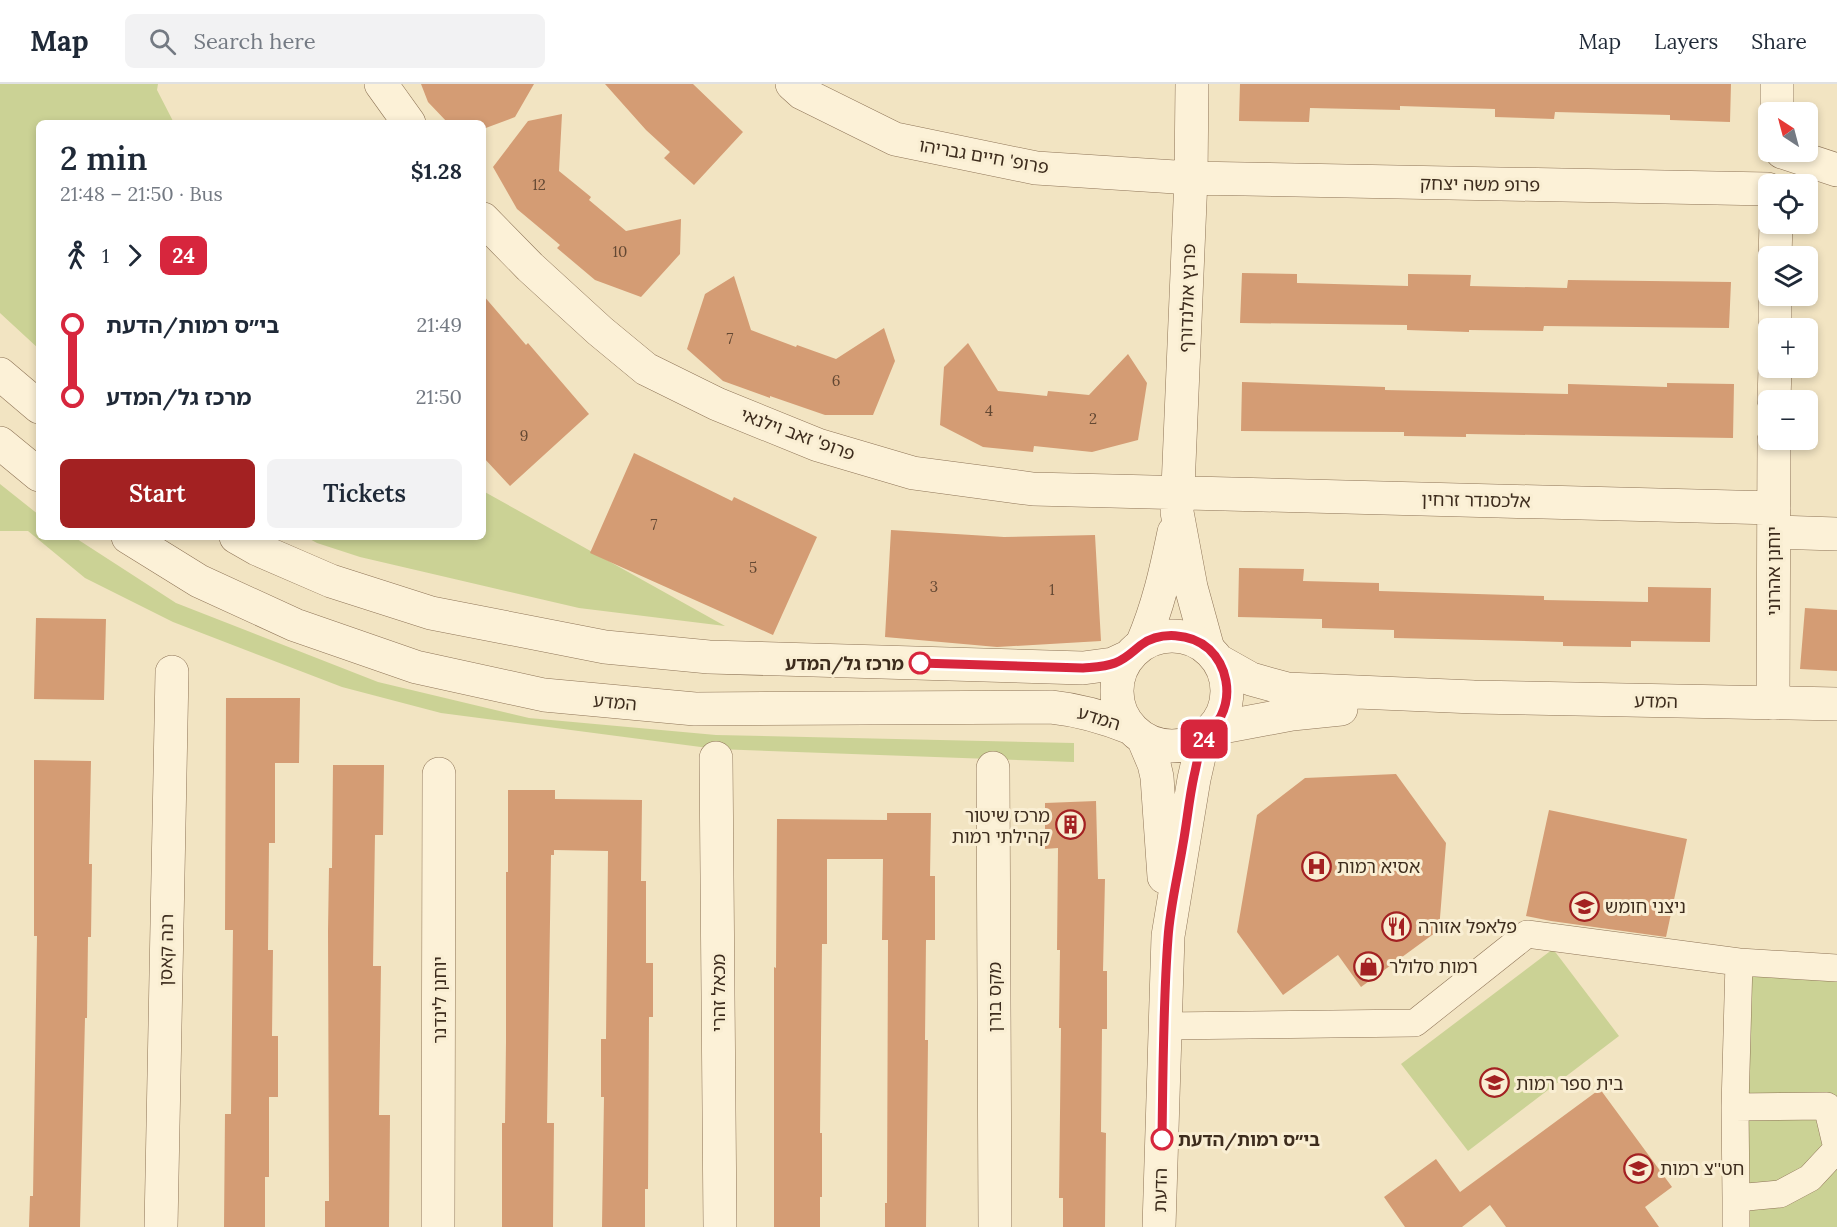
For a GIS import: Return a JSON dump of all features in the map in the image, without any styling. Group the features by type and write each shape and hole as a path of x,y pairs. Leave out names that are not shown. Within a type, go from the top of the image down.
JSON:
{"street":[{"path":"381,84 407,120"},
{"name":"פרופ' חיים גבריהו","path":"792,84 802,93 895,140 1036,168 1191,178"},
{"name":"פרנץ אולנדורף","path":"1135,650 1155,614 1163,586 1177,503 1191,178 1192,84"},
{"path":"1777,84 1777,102"},
{"path":"1813,162 1837,170"},
{"name":"פרופ משה יצחק","path":"1191,178 1758,189"},
{"name":"פרופ' זאב וילנאי","path":"486,222 582,315 646,369 717,404 818,445 913,473 1033,489 1177,503"},
{"path":"0,374 36,404"},
{"path":"0,443 36,473"},
{"name":"יוחנן אהרוני","path":"1773,703 1774,450"},
{"name":"פרנץ אולנדורף","path":"1177,503 1191,587 1214,655"},
{"name":"אלכסנדר זרחין","path":"1177,503 1774,520 1837,534"},
{"name":"המדע","path":"133,540 199,581 295,625 416,667 544,695 695,710 1052,707 1082,711 1107,718 1137,733"},
{"path":"241,540 331,581 431,614 606,647 709,657 1083,668 1113,664 1135,650 1155,638 1183,637 1196,641 1214,655 1225,674 1226,704 1221,717 1208,732 1190,743 1174,746 1158,744 1137,733 1119,708 1116,685 1120,670 1135,650"},
{"name":"המדע","path":"1214,655 1251,679 1287,689 1474,697 1837,704"},
{"name":"רנה קאסן","path":"161,1227 172,672"},
{"name":"המדע","path":"1208,732 1292,714 1474,697"},
{"name":"הדעת","path":"1168,936 1194,779 1208,732"},
{"name":"הדעת","path":"1137,733 1154,764 1157,777 1168,936 1160,1227"},
{"name":"מכאל זהרי","path":"716,758 720,1227"},
{"name":"מקס בורן","path":"993,768 995,1227"},
{"name":"יוחנן לינדנר","path":"438,1227 439,774"},
{"path":"1164,1026 1415,1023 1527,934 1739,962 1837,968"},
{"path":"1736,1227 1735,1107 1739,962"},
{"path":"1735,1107 1832,1097 1837,1148 1810,1178 1780,1194 1736,1198"}],"green space":[{"path":"0,84 158,84 157,90 172,120 36,120 36,346 0,313"},
{"path":"0,484 36,513 36,538 28,531 0,531"},
{"path":"486,493 725,626 579,608 360,557 312,540 486,540"},
{"path":"39,540 79,540 176,603 378,682 529,718 716,735 1074,743 1074,762 716,749 441,713 342,687 173,622 85,578"},
{"path":"1553,949 1619,1036 1468,1151 1401,1064"},
{"path":"1735,964 1837,969 1837,1227 1729,1227"}],"building":[{"path":"421,84 534,84 515,117 486,128 486,120 445,120 428,102"},
{"path":"605,84 693,84 743,132 694,185 664,158 670,152 646,130"},
{"path":"1240,84 1731,84 1730,122 1670,120 1670,115 1555,112 1554,119 1495,117 1495,109 1400,106 1400,110 1310,108 1309,122 1239,121"},
{"path":"562,114 559,171 591,197 589,200 626,231 681,219 680,254 641,297 595,280 557,248 560,245 517,209 493,167 528,121"},
{"path":"1242,273 1297,274 1297,283 1408,286 1408,274 1471,275 1470,286 1567,288 1568,280 1731,282 1729,328 1544,326 1543,331 1469,330 1469,332 1407,330 1407,325 1240,323"},
{"path":"734,276 751,330 796,347 797,345 836,359 884,328 895,361 873,415 825,415 770,396 770,398 723,381 687,349 705,294"},
{"path":"486,298 589,414 510,486 486,460"},
{"path":"968,343 998,391 1047,396 1048,391 1089,395 1128,354 1147,383 1138,440 1092,452 1034,446 1033,452 983,447 940,425 944,367"},
{"path":"1242,382 1385,387 1385,390 1568,394 1568,384 1667,387 1667,383 1734,384 1733,438 1466,434 1466,437 1404,436 1404,432 1241,431"},
{"path":"634,453 732,501 734,497 817,537 773,635 590,553"},
{"path":"891,530 1004,537 1095,535 1101,641 997,647 885,637"},
{"path":"1239,568 1304,569 1303,581 1379,583 1379,591 1544,596 1544,600 1648,602 1648,587 1711,588 1710,642 1631,641 1631,647 1563,646 1563,642 1394,638 1394,630 1322,628 1322,619 1238,617"},
{"path":"1805,608 1837,610 1837,671 1800,669"},
{"path":"36,618 106,619 104,700 34,699"},
{"path":"226,698 300,698 299,763 275,763 275,843 269,843 268,950 273,950 272,1036 278,1036 278,1097 269,1097 269,1177 265,1177 265,1227 224,1227 225,1114 231,1114 233,930 225,930"},
{"path":"34,760 91,761 89,864 92,864 91,937 88,937 80,1227 29,1227 30,1196 33,1196 37,936 34,936"},
{"path":"333,765 384,765 383,835 375,835 373,966 381,966 379,1115 390,1115 389,1227 325,1227 325,1201 329,1201 328,931 329,868 332,868"},
{"path":"1396,774 1446,843 1439,930 1361,987 1338,955 1283,995 1237,932 1257,815 1305,778"},
{"path":"508,790 555,790 555,799 642,800 641,881 646,881 646,963 653,963 653,1017 649,1017 648,1189 645,1189 645,1227 602,1227 604,1097 601,1097 601,1039 606,1039 608,851 554,850 554,855 551,855 547,1123 554,1123 553,1227 502,1227"},
{"path":"1096,801 1098,879 1105,879 1103,971 1107,971 1107,1029 1102,1029 1101,1132 1106,1133 1105,1227 1063,1227 1063,1198 1059,1198 1061,1028 1059,1028 1060,950 1057,950 1058,848 1045,849 1045,803"},
{"path":"1549,810 1687,839 1666,937 1526,916"},
{"path":"887,813 931,813 930,876 935,876 935,940 926,940 925,1040 928,1040 926,1227 885,1227 888,940 882,940 883,859 827,859 827,944 822,944 820,1227 774,1227 774,967 776,968 777,819 887,820"},
{"path":"1600,1089 1672,1187 1645,1207 1659,1227 1506,1227 1490,1205 1462,1227 1405,1227 1384,1197 1436,1159 1460,1192"}],"bus line":[{"name":"24","path":"920,663 1099,667 1128,657 1142,644 1155,638 1169,636 1196,641 1208,649 1219,661 1225,674 1226,704 1221,717 1204,735 1194,779 1168,936 1162,1139"}],"place":[{"name":"מרכז גל/המדע","path":"920,663"},
{"name":"מרכז שיטור קהילתי רמות","path":"1071,825"},
{"name":"אסיא רמות","path":"1316,866"},
{"name":"ניצני חומש","path":"1584,906"},
{"name":"פלאפל אזורה","path":"1397,926"},
{"name":"רמות סלולר","path":"1368,966"},
{"name":"בית ספר רמות","path":"1495,1083"},
{"name":"בי״ס רמות/הדעת","path":"1162,1139"},
{"name":"חט''צ רמות","path":"1639,1168"}]}
